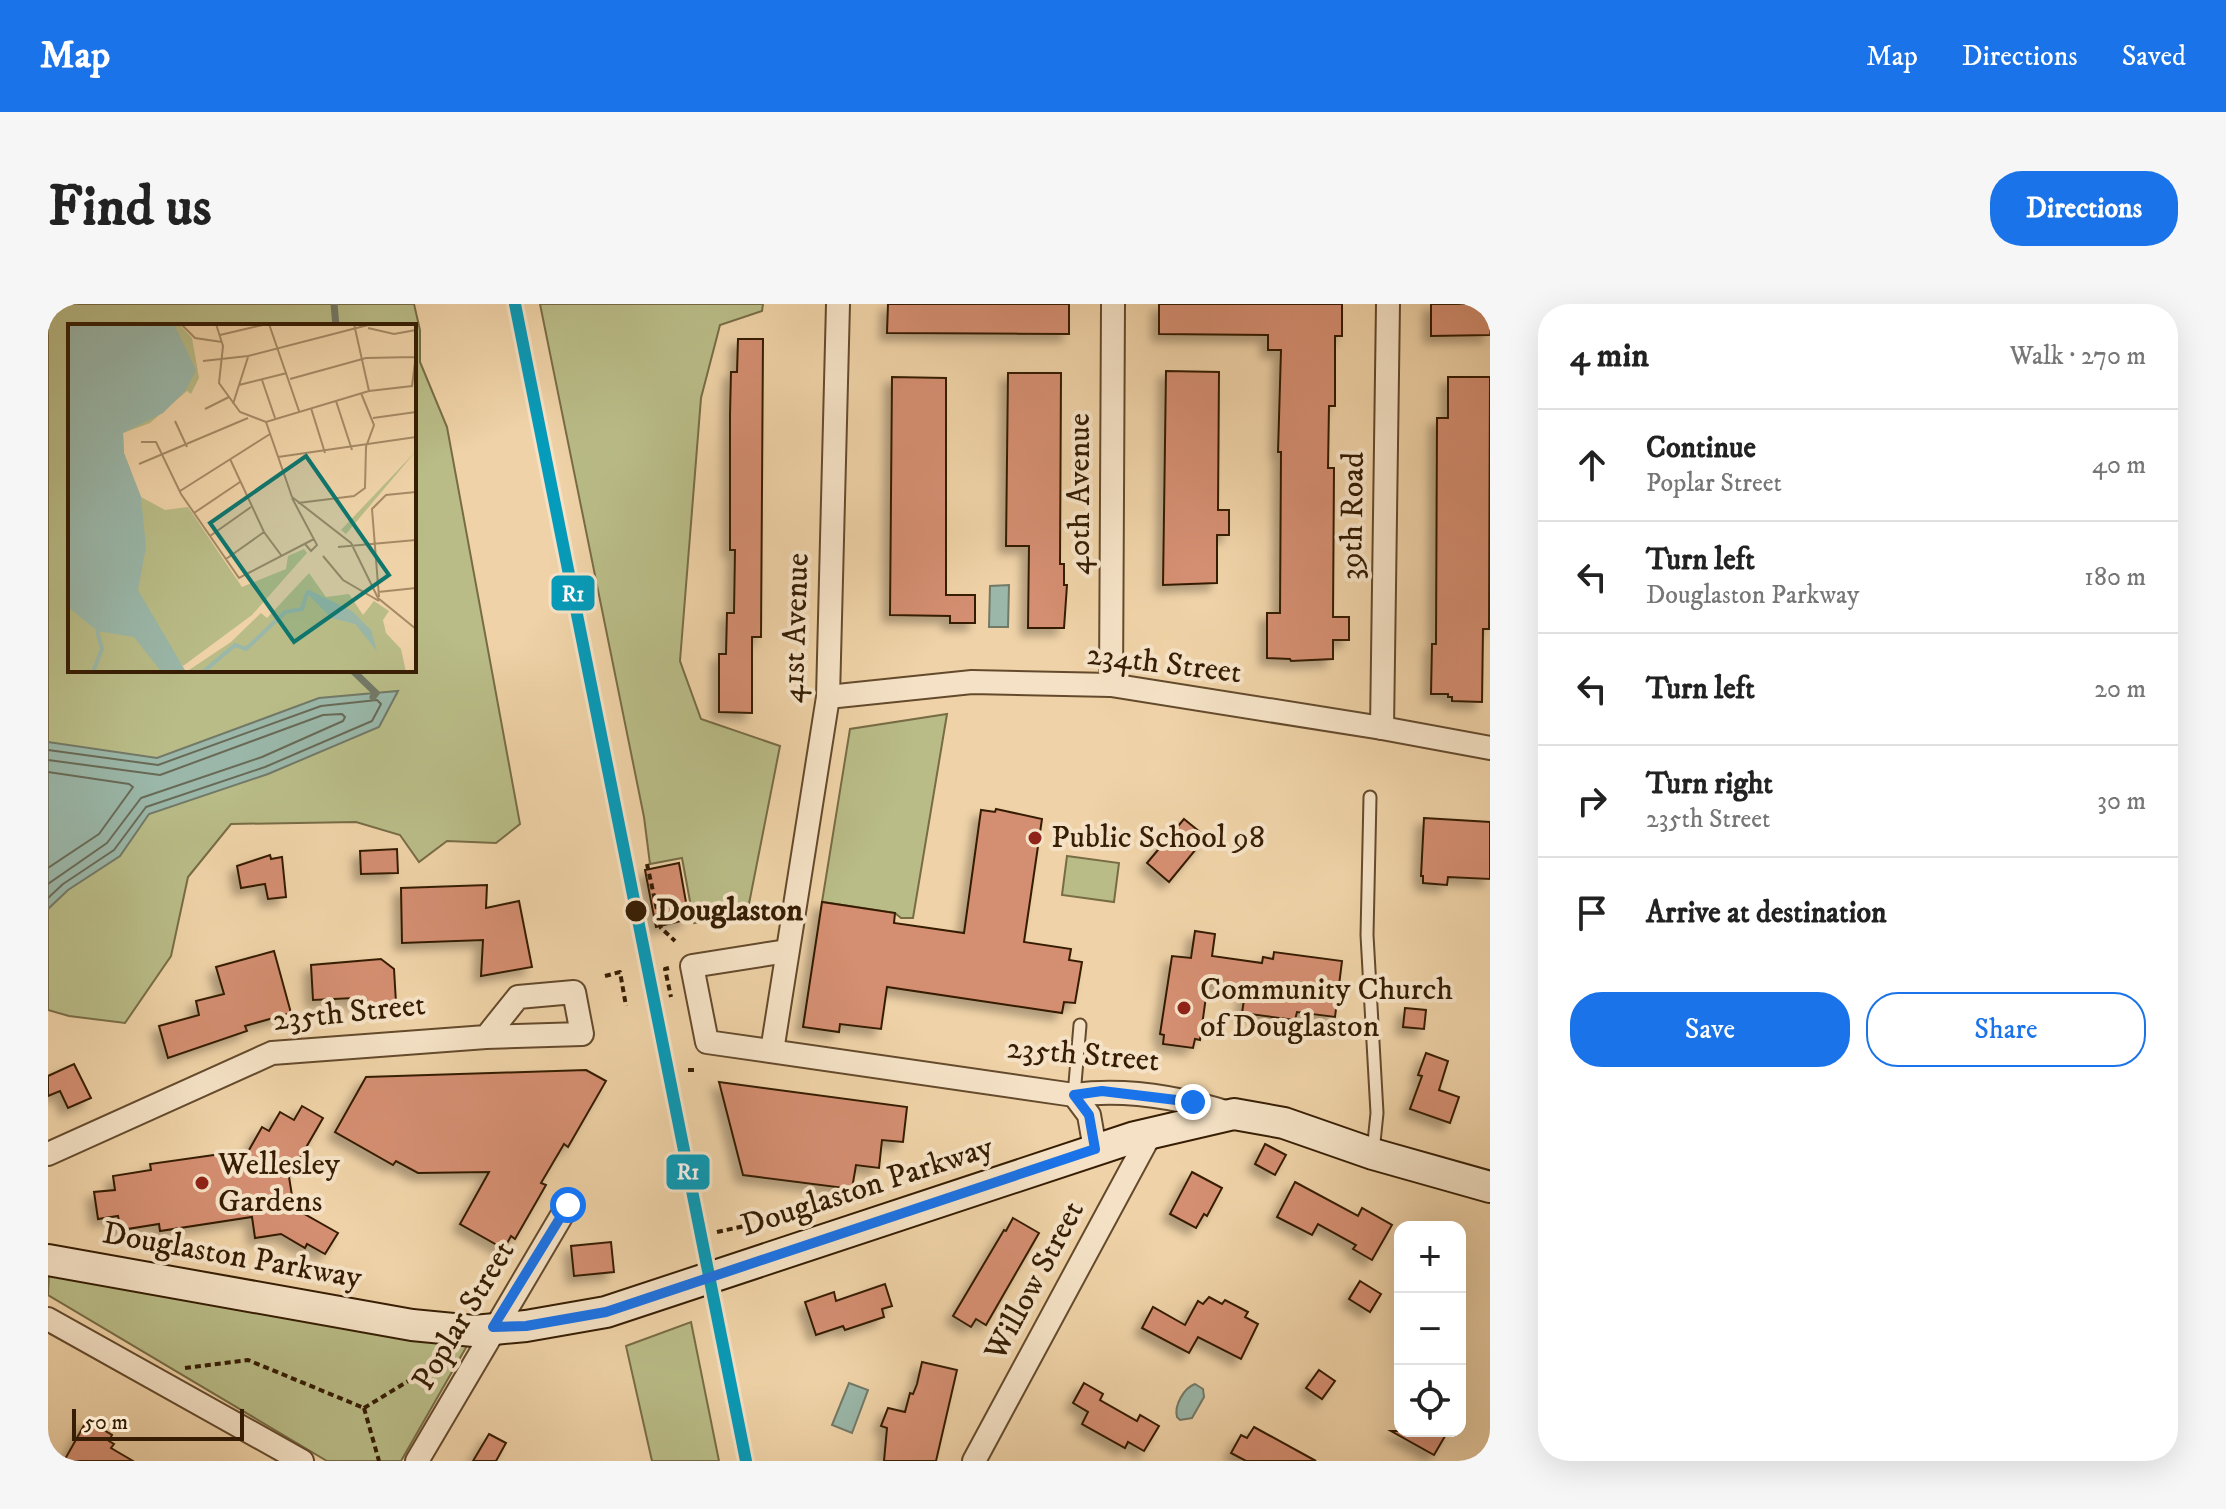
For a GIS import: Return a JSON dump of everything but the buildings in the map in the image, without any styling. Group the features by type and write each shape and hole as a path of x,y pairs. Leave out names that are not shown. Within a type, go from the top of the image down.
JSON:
{"main road":[{"name":"235th Street","path":"1234,1114 1284,1123 1373,1154 1490,1187"},
{"name":"Douglaston Parkway","path":"48,1260 412,1325 474,1331 576,1318 647,1298 752,1251 1152,1131 1234,1114"}],"street":[{"name":"41st Avenue","path":"772,1051 828,697 838,304"},
{"name":"40th Avenue","path":"1111,685 1113,304"},
{"name":"39th Road","path":"1382,728 1388,304"},
{"name":"234th Street","path":"828,697 972,682 1111,685 1490,748"},
{"name":"235th Street","path":"787,951 692,966 707,1042 1074,1095 1102,1091 1193,1102 1234,1114"},
{"name":"235th Street","path":"48,1154 272,1053 486,1037 582,1034 574,992 518,997 486,1037"},
{"path":"1074,1095 1089,1115 1095,1149"},
{"name":"Willow Street","path":"974,1461 1152,1131"},
{"name":"Poplar Street","path":"417,1461 493,1327 568,1205"},
{"path":"48,1319 302,1461"}],"lane":[{"path":"1370,797 1367,935 1377,1113 1373,1154"},
{"path":"1074,1095 1080,1025"}],"path":[{"path":"647,864 658,928 675,941"},
{"path":"671,997 665,969 675,966"},
{"path":"605,976 621,972 626,1006"},
{"path":"688,1070 696,1070"},
{"path":"717,1232 749,1225 752,1251"},
{"path":"364,1408 450,1356"},
{"path":"184,1368 248,1360 364,1408"},
{"path":"364,1408 379,1461"}],"green space":[{"path":"48,304 414,304 420,330 420,362 447,427 520,824 496,843 447,841 419,862 400,835 356,822 231,824 188,877 171,956 125,1023 69,1016 48,1010"},
{"path":"540,304 763,304 762,311 720,325 701,398 680,661 701,719 780,746 747,914 694,923 682,858 650,864 644,817"},
{"path":"947,714 913,918 822,902 850,729"},
{"path":"1067,856 1119,863 1114,902 1062,895"},
{"path":"49,1274 468,1344 401,1461 327,1461 48,1295"},
{"path":"691,1322 719,1461 652,1461 626,1346"}],"water":[{"path":"1009,585 1008,627 989,627 990,586"},
{"path":"398,691 379,727 268,774 149,814 120,856 68,890 48,909 48,742 157,758 319,698"},
{"path":"849,1383 868,1390 852,1433 832,1425"},
{"path":"1195,1384 1203,1389 1204,1397 1192,1418 1180,1420 1176,1412 1178,1402"}],"waterway":[{"path":"334,304 336,324"},
{"path":"354,672 376,693 373,697"}],"transit line":[{"name":"R1","path":"515,304 746,1461"}],"place":[{"name":"Public School 98","path":"1035,838"},
{"name":"Douglaston","path":"636,911"},
{"name":"Community Church of Douglaston","path":"1184,1008"},
{"name":"Wellesley Gardens","path":"202,1183"}],"route":[{"path":"568,1205 493,1327 526,1326 606,1312 1095,1149 1089,1115 1074,1095 1102,1091 1193,1102"}]}
